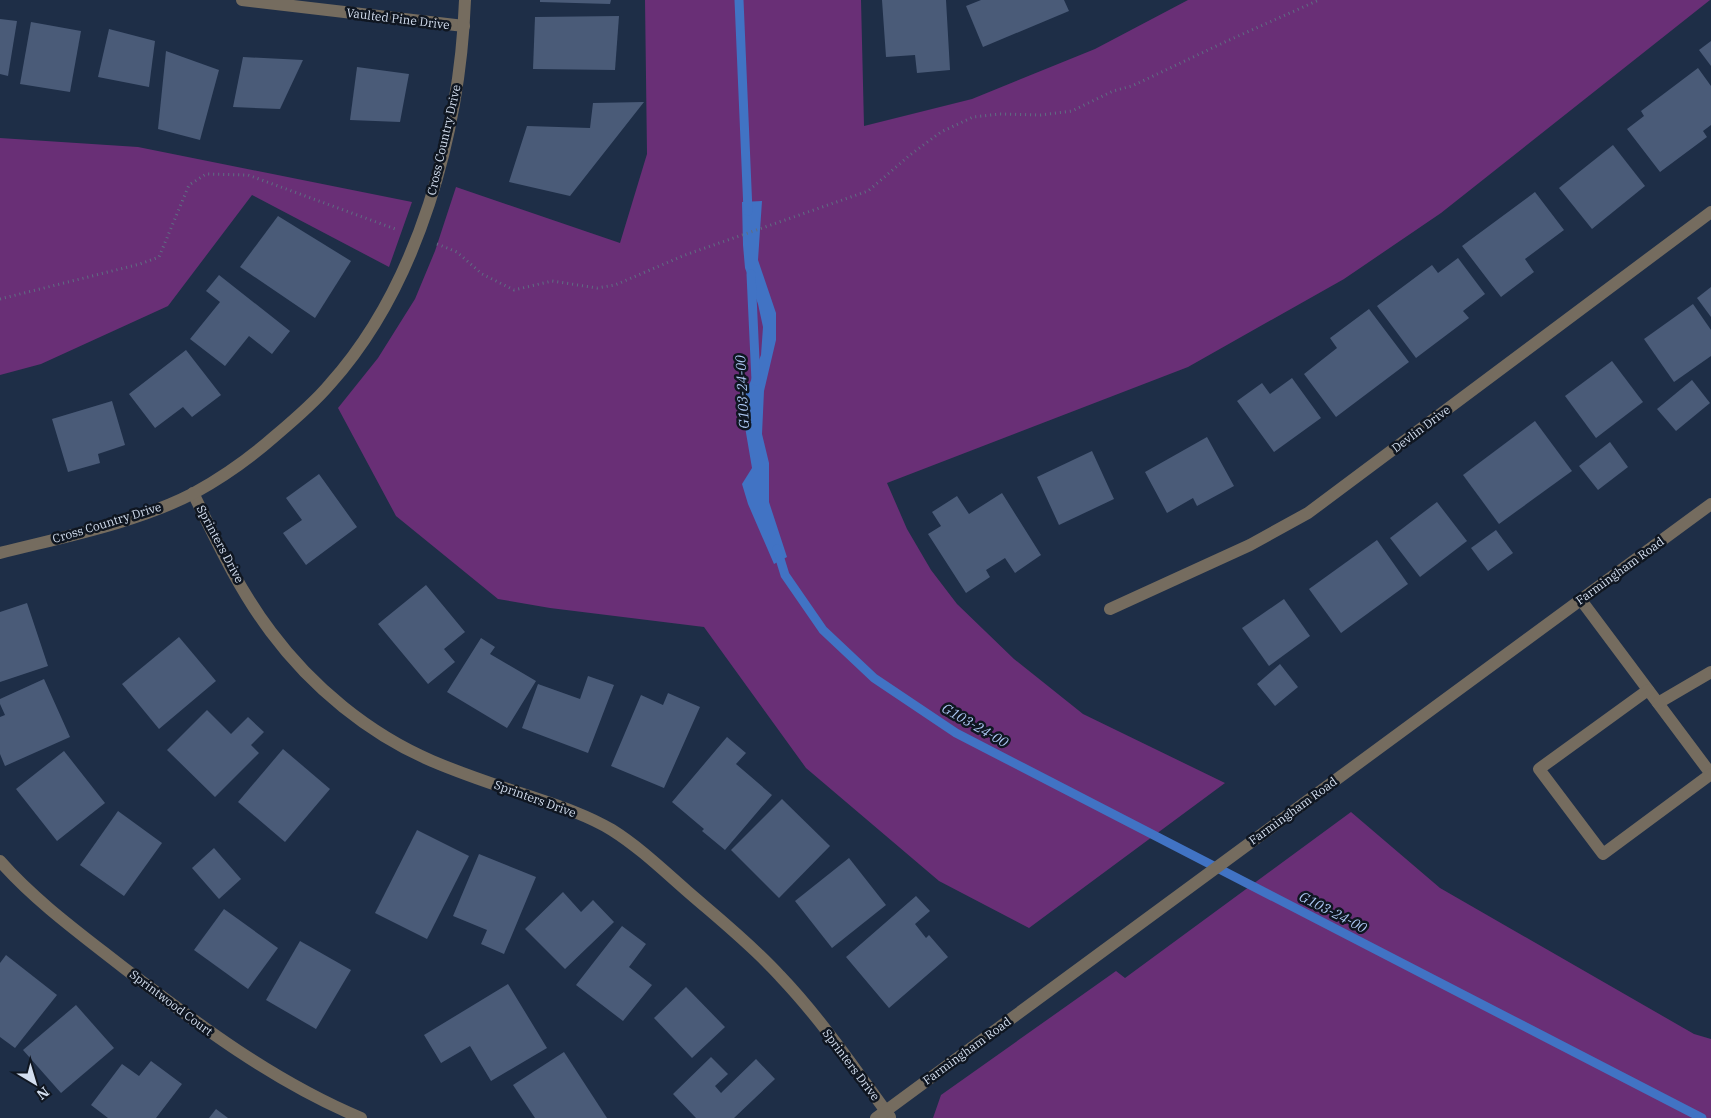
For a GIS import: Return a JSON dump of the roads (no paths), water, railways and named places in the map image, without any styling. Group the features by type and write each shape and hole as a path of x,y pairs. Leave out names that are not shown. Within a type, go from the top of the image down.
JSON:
{"street":[{"name":"Vaulted Pine Drive","path":"242,0 464,26"},
{"name":"Cross Country Drive","path":"0,553 93,530 149,512 193,493 244,462 289,424 330,384 364,340 394,289 436,185 458,85 465,0"},
{"name":"Devlin Drive","path":"1110,609 1250,545 1308,513 1711,212"},
{"name":"Sprinters Drive","path":"193,493 243,589 270,632 302,670 344,708 386,736 430,760 479,779 569,809 612,830 650,859 713,913 780,976 847,1056 884,1116"},
{"name":"Farmingham Road","path":"884,1116 1128,933 1711,504"},
{"path":"1580,600 1658,703 1711,774 1603,854 1539,769 1648,690"},
{"path":"1658,703 1711,672"},
{"name":"Sprintwood Court","path":"0,861 16,880 85,937 198,1024 260,1066 324,1103 360,1118"}],"water":[{"path":"762,201 758,260 776,313 776,340 764,391 762,434 769,463 769,502 787,557 774,564 748,504 742,484 752,468 742,403 761,355 763,327 758,304 745,268 742,202"}],"waterway":[{"name":"G103-24-00","path":"739,0 748,211"},
{"name":"G103-24-00","path":"751,274 756,381"},
{"name":"G103-24-00","path":"777,549 785,575 823,630 874,678 956,733 1702,1118"}]}
